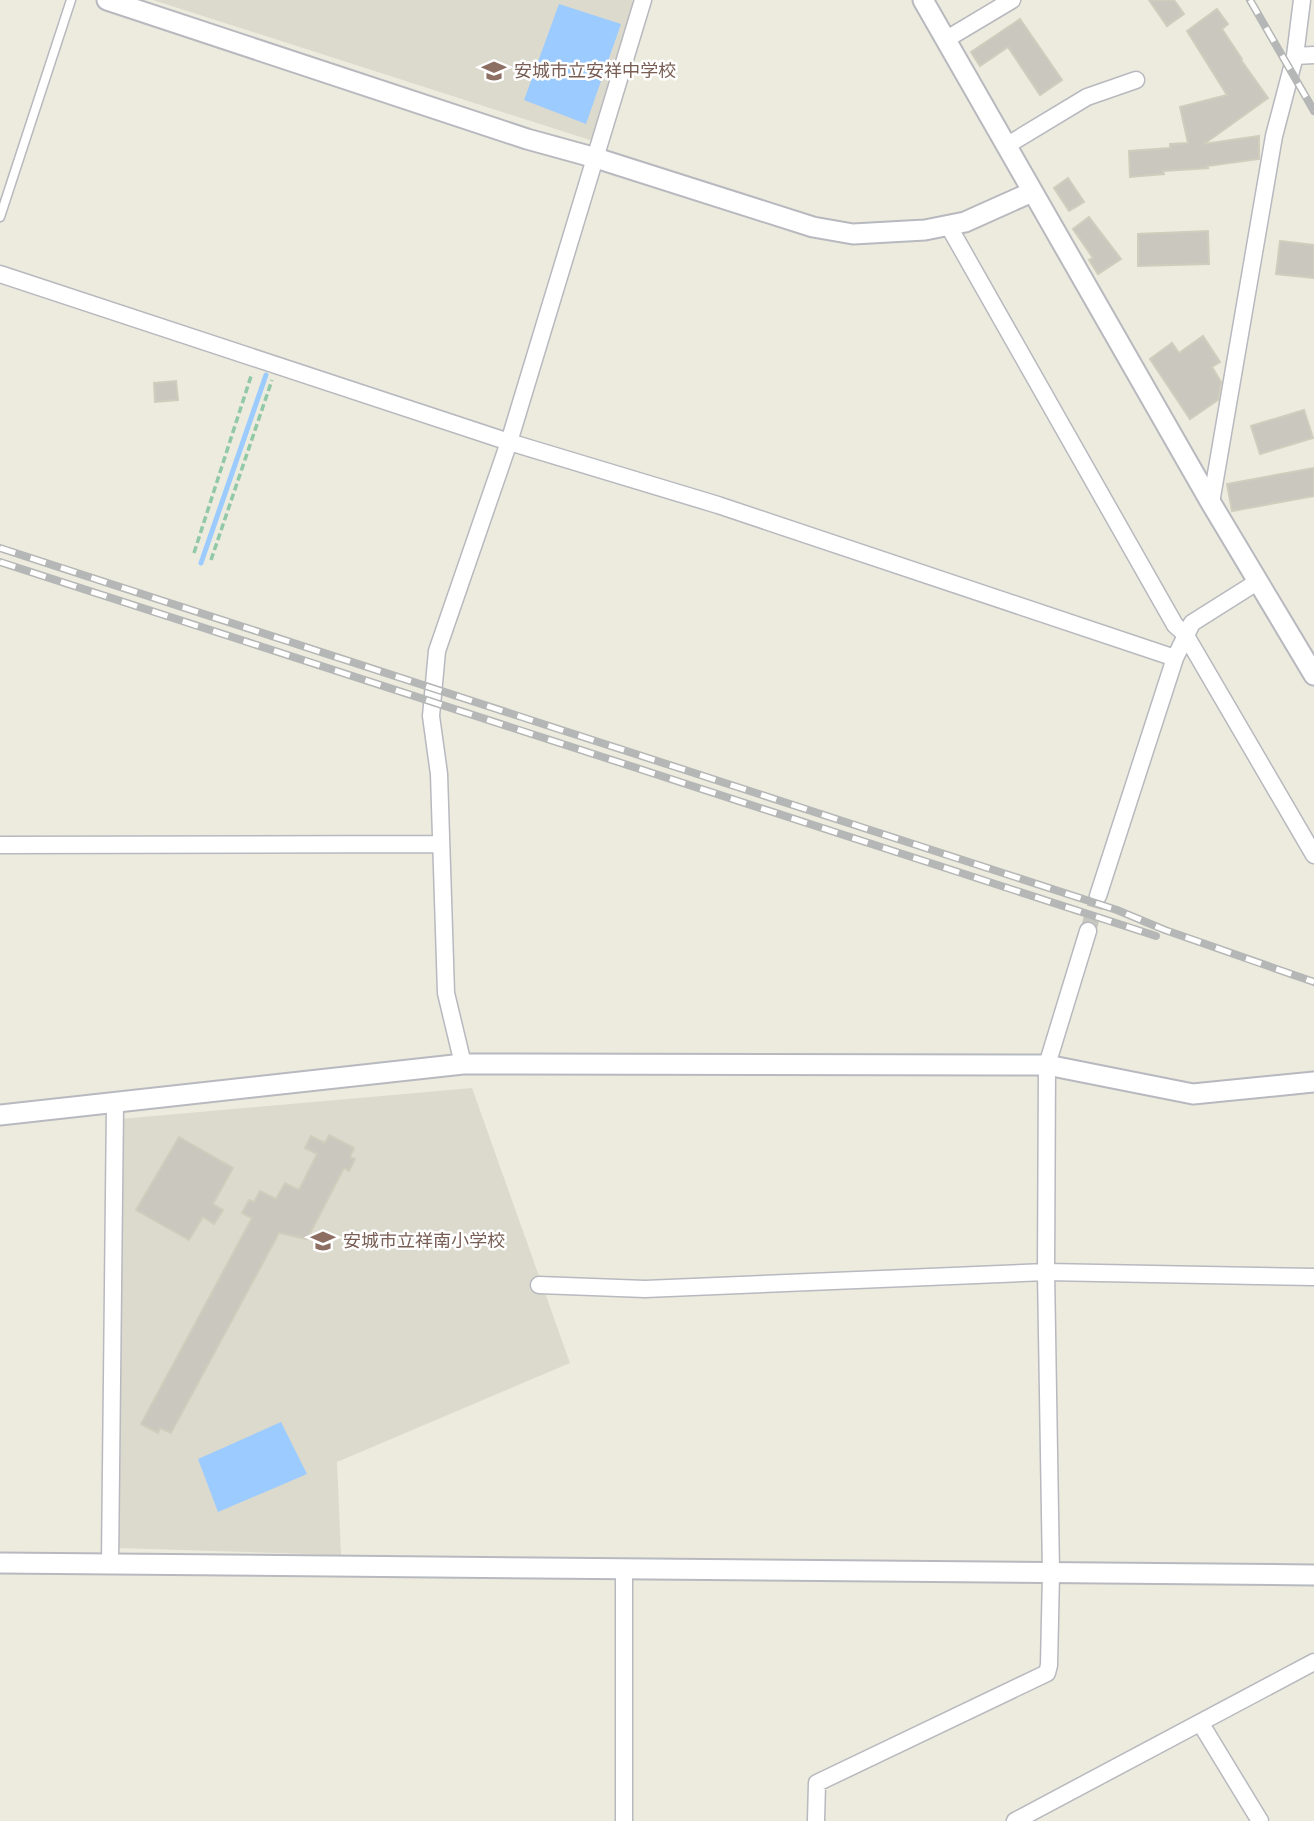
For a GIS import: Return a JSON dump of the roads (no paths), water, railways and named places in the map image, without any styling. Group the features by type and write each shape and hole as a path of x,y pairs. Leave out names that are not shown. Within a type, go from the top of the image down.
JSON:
{"street":[{"path":"107,0 527,139 596,158 813,227 853,234 925,230 965,222 1032,192"},
{"path":"463,1064 446,993 439,774 431,716 437,651 509,442 643,0"},
{"path":"923,0 1211,503 1314,676"},
{"path":"945,40 1012,0"},
{"path":"1211,503 1274,136 1295,56 1302,0"},
{"path":"1295,56 1314,55"},
{"path":"1006,146 1087,97 1136,80"},
{"path":"948,225 1175,625 1185,634 1314,855"},
{"path":"0,274 509,442 718,505 1175,658"},
{"path":"1098,896 1185,634 1192,623 1257,582"},
{"path":"0,845 441,844"},
{"path":"816,1821 817,1783 1047,1673 1051,1573 1046,1272 1047,1065 1088,931"},
{"path":"0,1115 463,1064 1047,1065 1194,1094 1314,1082"},
{"path":"110,1563 115,1104"},
{"path":"539,1285 645,1289 1046,1272 1314,1277"},
{"path":"0,1563 1314,1575"},
{"path":"624,1568 624,1821"},
{"path":"1015,1821 1314,1662"},
{"path":"1201,1724 1260,1821"}],"lane":[{"path":"0,217 71,0"}],"water":[{"path":"559,4 621,24 586,124 524,100"},
{"path":"281,1422 307,1474 218,1512 198,1459"}],"waterway":[{"path":"201,563 266,375"}],"tunnel":[{"path":"1088,931 1098,896"}],"railway":[{"path":"1250,0 1314,111"},
{"path":"0,548 1117,910 1165,930 1314,982"},
{"path":"0,562 1156,936"}],"place":[{"name":"安城市立安祥中学校","path":"494,71"},
{"name":"安城市立祥南小学校","path":"323,1241"}]}
